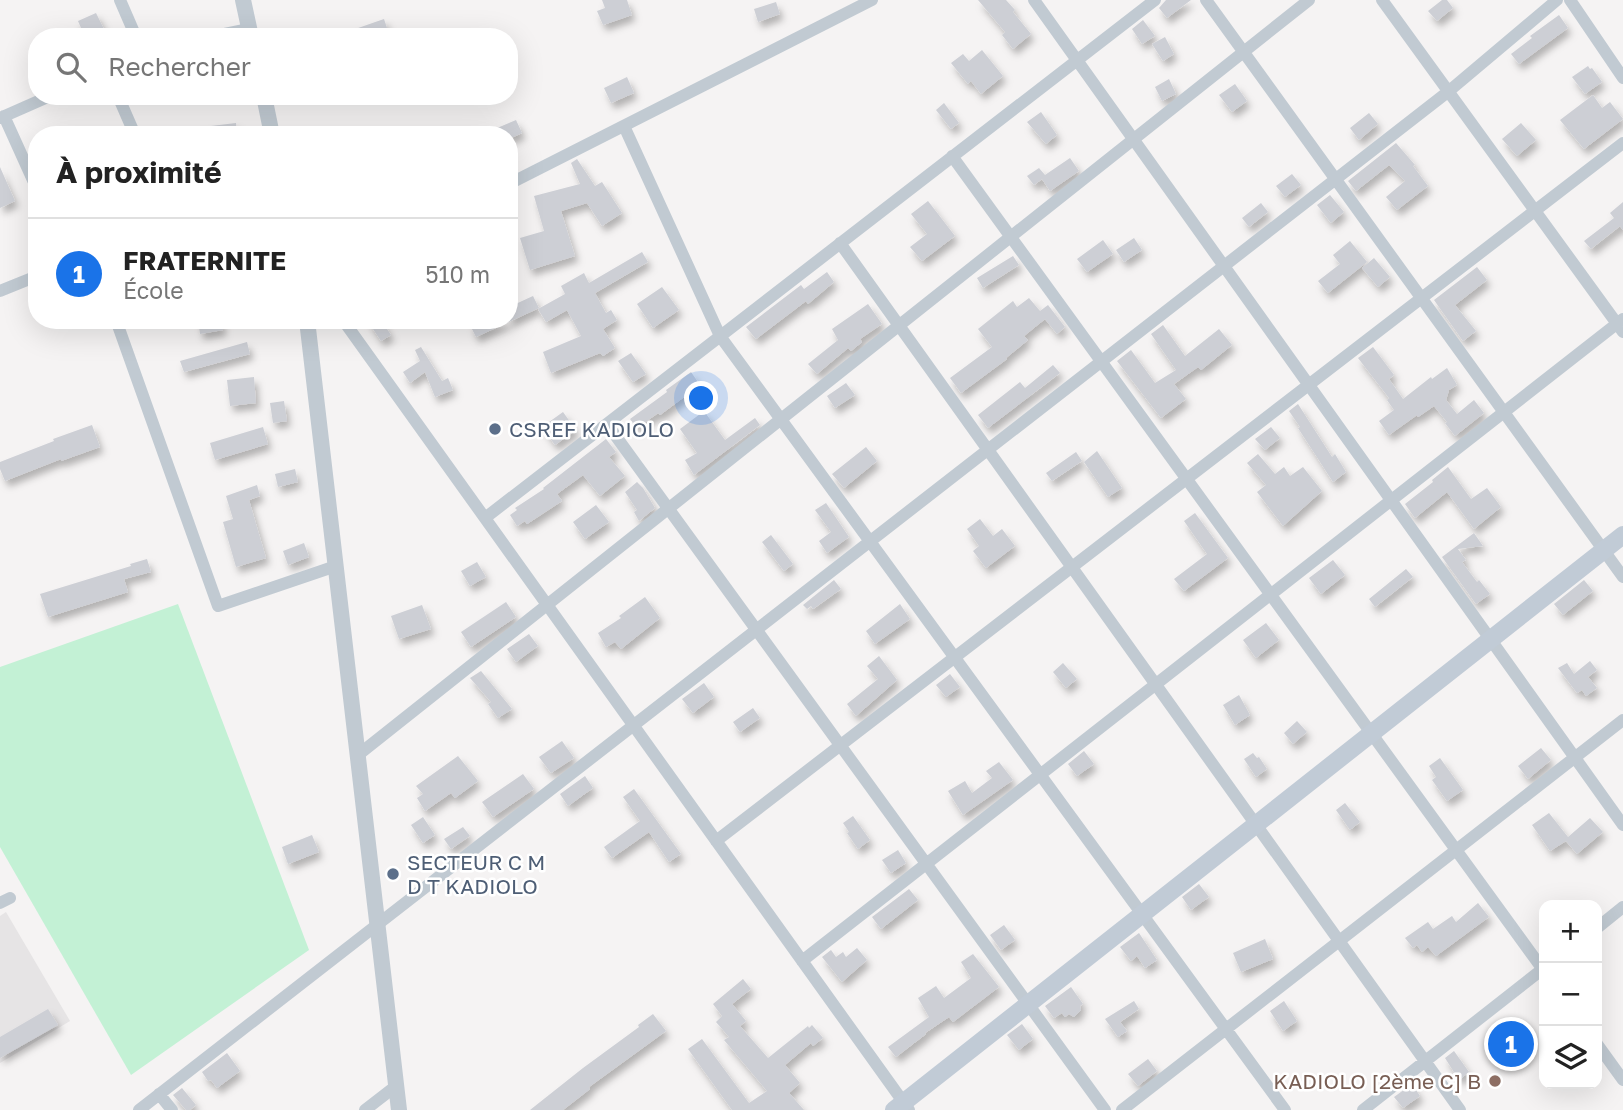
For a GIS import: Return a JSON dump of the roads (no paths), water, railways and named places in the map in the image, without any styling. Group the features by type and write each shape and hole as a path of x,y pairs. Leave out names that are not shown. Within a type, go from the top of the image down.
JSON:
{"main road":[{"path":"902,1108 1028,1004 1623,535"}],"street":[{"path":"120,0 132,28"},
{"path":"243,0 249,28"},
{"path":"518,180 872,0"},
{"path":"1034,0 1623,825"},
{"path":"485,518 1155,0"},
{"path":"1206,0 1623,577"},
{"path":"358,755 1310,0"},
{"path":"802,961 1504,412 1621,325 1382,0"},
{"path":"139,1110 1449,91 1557,0"},
{"path":"1570,0 1623,78"},
{"path":"28,170 2,117 29,105"},
{"path":"122,105 131,126"},
{"path":"266,105 270,126"},
{"path":"625,126 720,336 1285,1110"},
{"path":"716,841 1623,143"},
{"path":"952,156 1539,963"},
{"path":"840,243 1460,1110"},
{"path":"0,291 28,280"},
{"path":"119,329 218,606 336,566"},
{"path":"308,329 399,1110"},
{"path":"349,329 802,961 902,1108"},
{"path":"607,424 1105,1110"},
{"path":"1122,1110 1623,720"},
{"path":"1602,924 1623,907"},
{"path":"1363,1110 1539,974"},
{"path":"1602,1051 1623,1080"},
{"path":"365,1110 396,1086"},
{"path":"159,1094 172,1110"}],"place":[{"name":"CSREF KADIOLO","path":"495,429"},
{"name":"SECTEUR C M D T KADIOLO","path":"393,874"},
{"name":"FRATERNITE","path":"1511,1044"},
{"name":"KADIOLO [2ème C] B","path":"1495,1081"}]}
